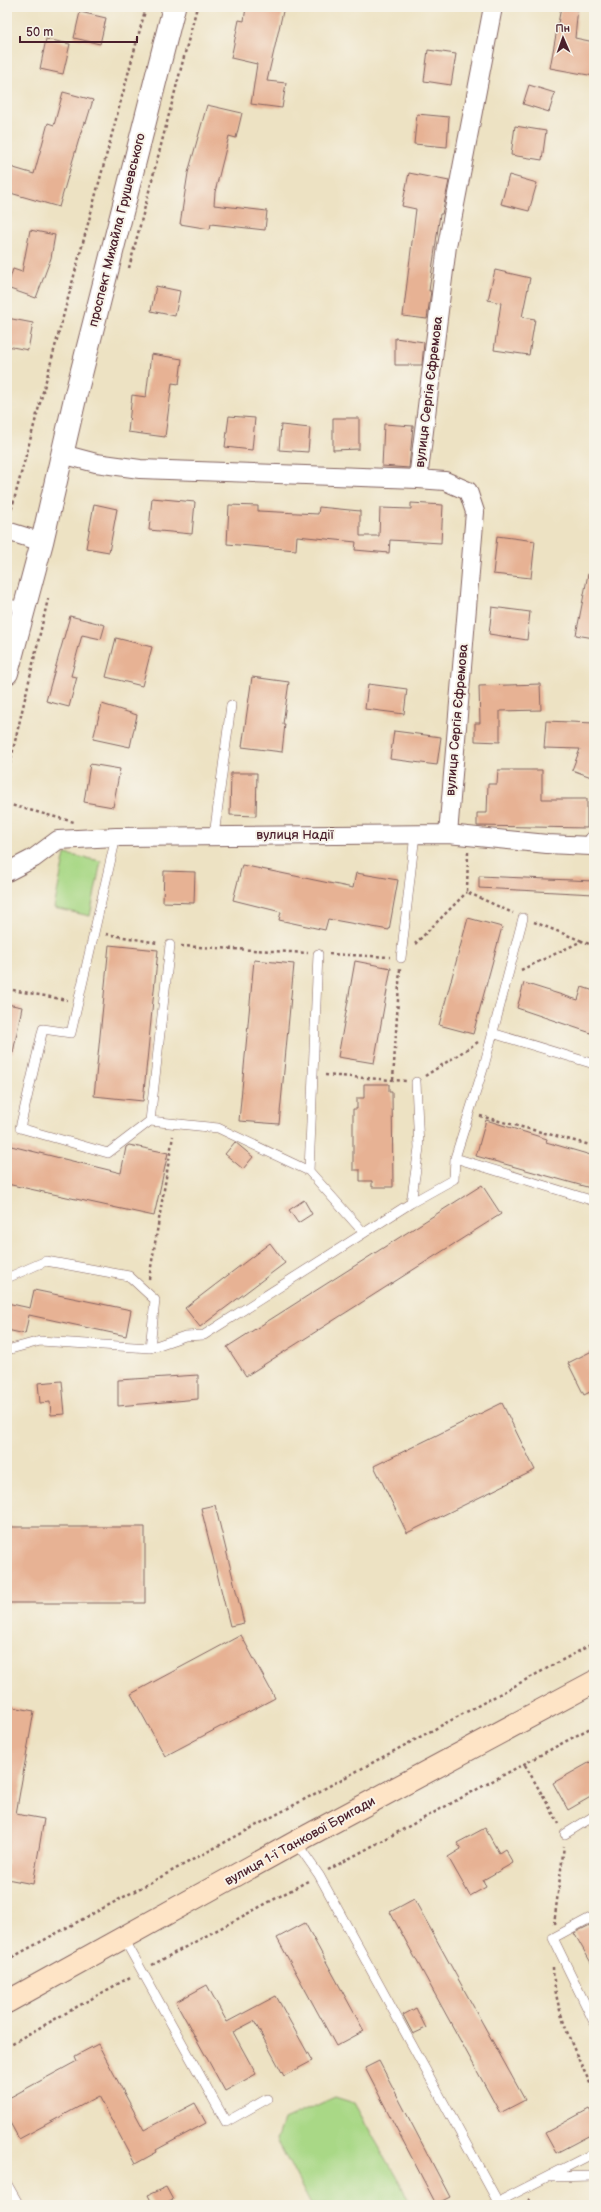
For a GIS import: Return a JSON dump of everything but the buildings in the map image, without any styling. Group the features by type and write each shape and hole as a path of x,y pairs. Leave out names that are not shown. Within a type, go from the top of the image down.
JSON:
{"main road":[{"name":"вулиця 1-ї Танкової Бригади","path":"7,2002 296,1842 594,1682"}],"street":[{"name":"проспект Михайла Грушевського","path":"7,673 15,606 42,542 62,454 174,7"},
{"name":"вулиця Сергія Єфремова","path":"448,834 475,512 468,490 445,481 418,479 447,246 493,7"},
{"path":"62,454 96,463 140,468 418,479"},
{"path":"8,525 42,542"},
{"name":"вулиця Надії","path":"7,872 34,858 58,840 116,837 448,834 547,844 593,843"}],"lane":[{"path":"214,836 231,705"},
{"path":"401,958 416,834"},
{"path":"116,837 71,1032 43,1028 20,1128 108,1153 150,1121 218,1128 309,1171 364,1233"},
{"path":"7,1350 40,1341 150,1348 185,1336 204,1335 411,1203 454,1179 455,1158 492,1033 523,918"},
{"path":"150,1121 170,945"},
{"path":"309,1171 318,954"},
{"path":"492,1033 594,1064"},
{"path":"411,1203 419,1148 416,1082"},
{"path":"455,1158 594,1201"},
{"path":"7,1278 46,1261 129,1276 155,1300 150,1348"},
{"path":"565,1834 594,1816"},
{"path":"296,1842 319,1875 495,2204 594,2153"},
{"path":"594,1916 553,1938 594,2022"},
{"path":"123,1937 226,2122 267,2099"},
{"path":"548,2177 594,2176"},
{"path":"7,2184 19,2205"}],"path":[{"path":"8,525 146,7"},
{"path":"128,272 197,7"},
{"path":"7,776 48,596"},
{"path":"7,804 81,824"},
{"path":"467,835 467,892 523,918 594,946"},
{"path":"94,932 170,945 318,954"},
{"path":"506,978 582,942"},
{"path":"393,1080 401,958"},
{"path":"7,988 77,1002"},
{"path":"312,1074 416,1082 492,1033"},
{"path":"469,1113 594,1146"},
{"path":"146,1292 175,1124"},
{"path":"7,1960 594,1644"},
{"path":"7,2046 142,1971 594,1726"},
{"path":"524,1764 565,1834 553,1938 553,1988 576,2055 594,2091"},
{"path":"530,2200 530,2205"}],"green space":[{"path":"65,854 101,861 90,916 54,908"},
{"path":"335,2097 354,2103 408,2198 408,2205 311,2205 277,2140 284,2120"}]}
